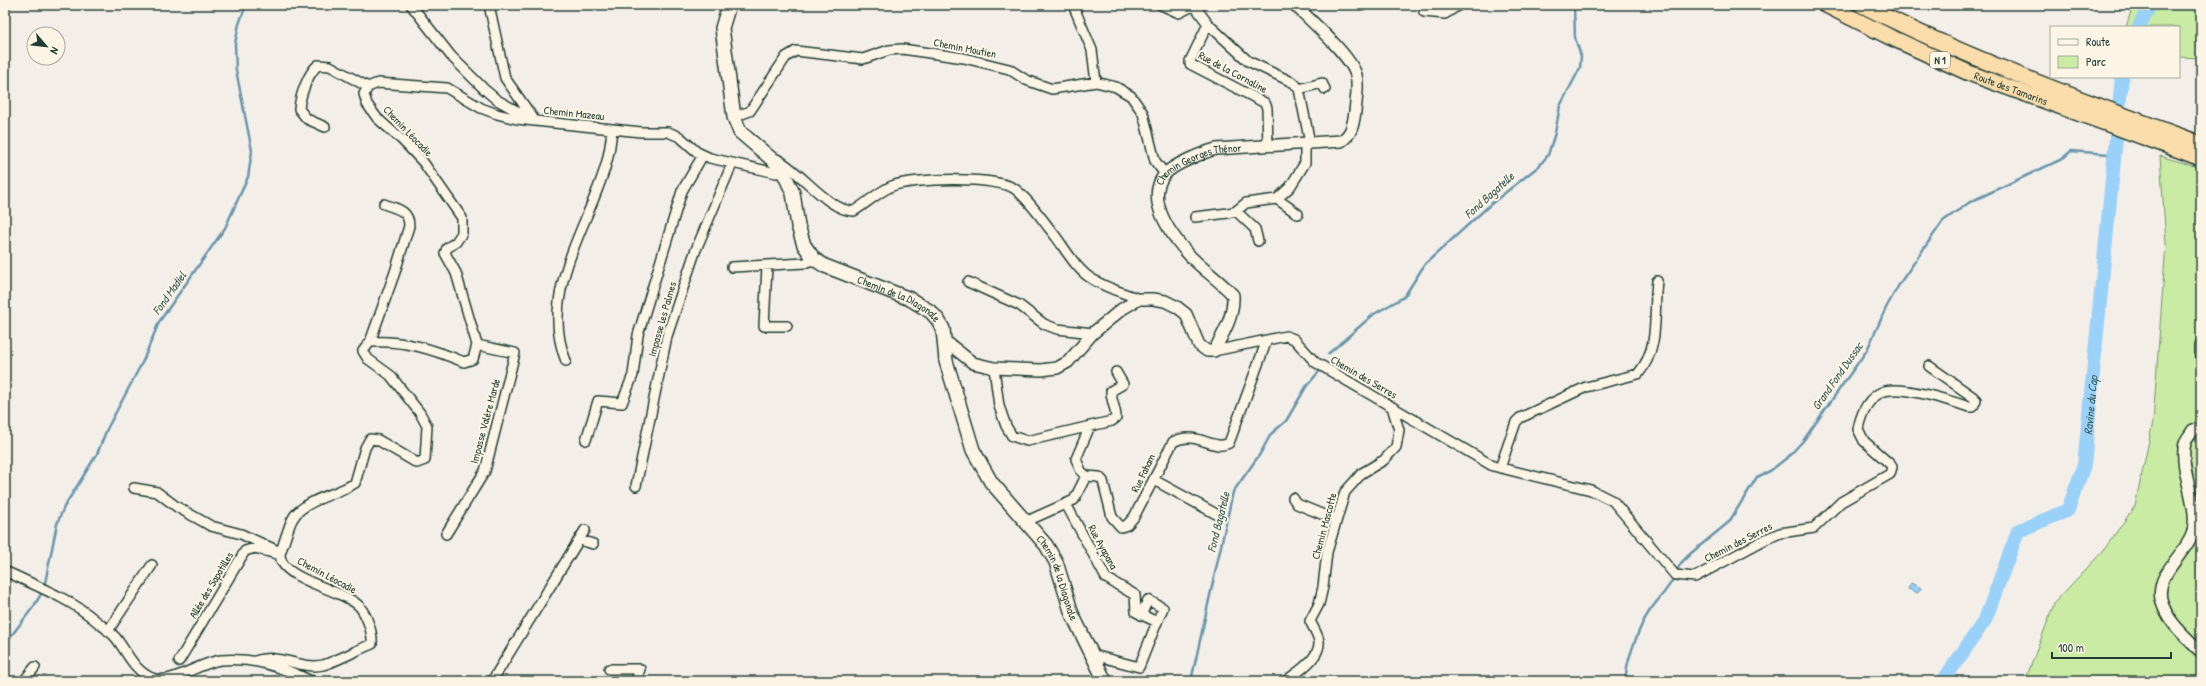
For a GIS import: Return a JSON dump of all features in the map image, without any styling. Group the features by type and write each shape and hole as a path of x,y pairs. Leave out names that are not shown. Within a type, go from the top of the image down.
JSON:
{"highway":[{"name":"Route des Tamarins","path":"1826,5 1888,36 1969,73 2057,105 2193,145"},
{"name":"Route des Tamarins","path":"1862,5 1966,53 2193,145 2201,158"}],"main road":[{"name":"Chemin de la Diagonale","path":"729,5 722,28 734,117 740,132 766,154 784,172 793,193 800,236 808,252 814,258 825,266 920,304 938,320 943,329 946,361 973,450 991,482 1046,545 1056,562 1072,614 1105,681"}],"street":[{"name":"Chemin Mazeau","path":"411,5 451,56 484,89 497,100 535,121 612,129 668,132 680,138 703,155 732,164 776,173 784,172"},
{"path":"489,5 505,78 535,121"},
{"path":"1073,5 1092,50 1096,82"},
{"path":"1161,5 1179,13 1194,5"},
{"name":"Rue de la Cornaline","path":"1194,5 1208,24 1255,66 1289,80 1298,89"},
{"name":"Chemin Georges Thénor","path":"1214,351 1228,326 1233,309 1233,295 1220,280 1193,259 1173,236 1159,207 1158,190 1165,174 1203,153 1216,149 1341,141 1347,137 1352,130 1358,91 1356,74 1343,56 1295,5"},
{"path":"1424,12 1445,14 1458,5"},
{"name":"Rue de la Cornaline","path":"1208,24 1190,61 1190,64 1265,103 1267,108 1268,146"},
{"name":"Chemin Moutien","path":"734,117 750,111 786,57 796,51 863,59 889,50 902,49 964,58 1008,69 1026,80 1052,89 1096,82 1116,87 1131,96 1143,112 1155,161 1165,174"},
{"path":"325,127 307,118 299,109 300,102 313,69 318,65 330,66 368,87 378,83 447,88 492,112 517,119 535,121"},
{"path":"1195,217 1236,211 1246,203 1277,199 1290,187 1305,163 1308,143 1298,89 1322,83 1326,89"},
{"name":"Chemin Léocadie","path":"368,87 364,94 367,104 377,118 403,140 423,162 462,218 462,233 456,242 447,248 446,253 456,273 477,345"},
{"path":"566,361 560,346 558,319 561,286 579,234 605,168 612,129"},
{"path":"766,154 788,164 822,196 848,211 860,208 893,186 908,182 978,180 998,182 1014,188 1062,243 1078,267 1092,279 1139,299 1165,301 1177,307 1186,314 1199,345 1207,351 1214,351"},
{"path":"586,440 598,401 622,403 633,375 638,335 682,191 703,155"},
{"name":"Impasse les Palmes","path":"636,486 667,336 695,252 732,164"},
{"path":"1277,199 1298,214"},
{"path":"134,488 157,492 177,507 211,526 241,534 280,554 292,519 300,509 344,490 355,483 365,448 370,439 378,440 417,463 425,460 427,426 420,412 390,375 368,359 363,351 370,342 395,272 408,226 409,218 406,214 384,204"},
{"path":"1236,211 1255,229 1258,241"},
{"path":"732,267 805,263 814,258"},
{"path":"767,266 764,326 787,326"},
{"path":"1500,468 1516,422 1520,418 1586,388 1638,374 1650,353 1656,320 1657,281"},
{"path":"968,282 1019,305 1044,324 1057,329 1093,333"},
{"path":"945,343 949,344 973,363 994,368 1041,370 1057,368 1068,362 1093,333 1122,308 1139,299"},
{"name":"Chemin des Serres","path":"1214,351 1286,336 1294,339 1315,362 1493,466 1591,490 1613,501 1675,575 1695,577 1780,533 1814,528 1841,502 1890,474 1892,471 1890,464 1864,441 1858,429 1860,418 1869,401 1882,392 1894,390 1941,398 1973,407 1976,400 1973,397 1929,366"},
{"name":"Rue Faham","path":"1086,476 1099,477 1103,481 1112,516 1120,527 1128,525 1154,480 1168,448 1181,438 1193,437 1215,445 1224,446 1229,444 1267,340"},
{"path":"370,342 412,344 429,348 464,362 473,359 477,345"},
{"name":"Impasse Valère Marde","path":"446,534 485,471 515,353 477,345"},
{"path":"2201,345 2201,354"},
{"path":"994,368 999,406 1006,426 1012,436 1027,441 1112,421 1116,418 1111,401 1112,391 1123,384 1116,372"},
{"name":"Chemin Mascotte","path":"1286,681 1318,651 1319,642 1310,621 1319,604 1327,552 1336,520 1345,492 1362,473 1384,460 1396,447 1399,430 1392,407"},
{"path":"1025,522 1074,500 1086,476 1080,471 1076,459 1090,426"},
{"path":"2201,428 2193,430 2185,443 2185,458 2194,524 2191,536 2182,554 2165,575 2160,590 2161,599 2169,617 2201,652"},
{"path":"1154,480 1218,515"},
{"path":"1293,498 1296,504 1336,520"},
{"name":"Rue Ayapana","path":"1066,504 1106,578 1136,595 1136,612 1141,615"},
{"path":"492,681 585,530"},
{"path":"580,540 593,544"},
{"name":"Allée des Sapotilles","path":"180,661 245,551 255,548 280,554"},
{"name":"Chemin Léocadie","path":"255,661 272,657 296,662 323,665 372,644 373,634 360,607 347,598 292,572 283,564 280,554"},
{"path":"108,631 152,565"},
{"path":"5,571 79,607 115,637 136,668 152,679 170,679 195,667 220,660 255,661 277,666 311,681"},
{"path":"1092,657 1097,656 1139,667 1163,608 1148,600 1141,615 1157,622"},
{"path":"24,681 35,667"},
{"path":"609,669 640,669 636,681"}],"green space":[{"path":"2133,5 2201,5 2201,58 2180,57 2180,26 2126,26"},
{"path":"2160,156 2201,168 2201,681 2025,681 2055,602 2103,551 2135,506 2153,422 2166,243"}],"water":[{"path":"1911,583 1921,588 1918,593 1908,589"}],"waterway":[{"name":"Fond Madiel","path":"45,583 57,524 64,507 97,454 107,429 143,361 159,322 225,228 248,177 252,151 236,70 235,44 239,24 246,5"},
{"name":"Fond Bagatelle","path":"1328,354 1374,314 1404,297 1425,264 1491,204 1539,166 1548,155 1555,133 1560,106 1580,68 1581,56 1575,38 1574,5"},
{"name":"Ravine du Cap","path":"2140,26 2150,5"},
{"name":"Ravine du Cap","path":"1943,681 1985,620 2018,531 2068,510 2084,465 2122,78"},
{"name":"Grand Fond Dussac","path":"1676,572 1681,563 1690,554 1729,522 1757,477 1770,471 1788,457 1803,441 1867,350 1887,306 1900,283 1943,221 1970,202 2062,159 2071,151 2108,154 2115,157"},
{"name":"Fond Bagatelle","path":"1191,681 1233,492 1260,454 1271,434 1286,421 1306,387 1321,369"},
{"name":"Grand Fond Dussac","path":"1626,681 1627,665 1641,626 1674,577"},
{"name":"Fond Madiel","path":"5,644 34,606 41,594"}]}
